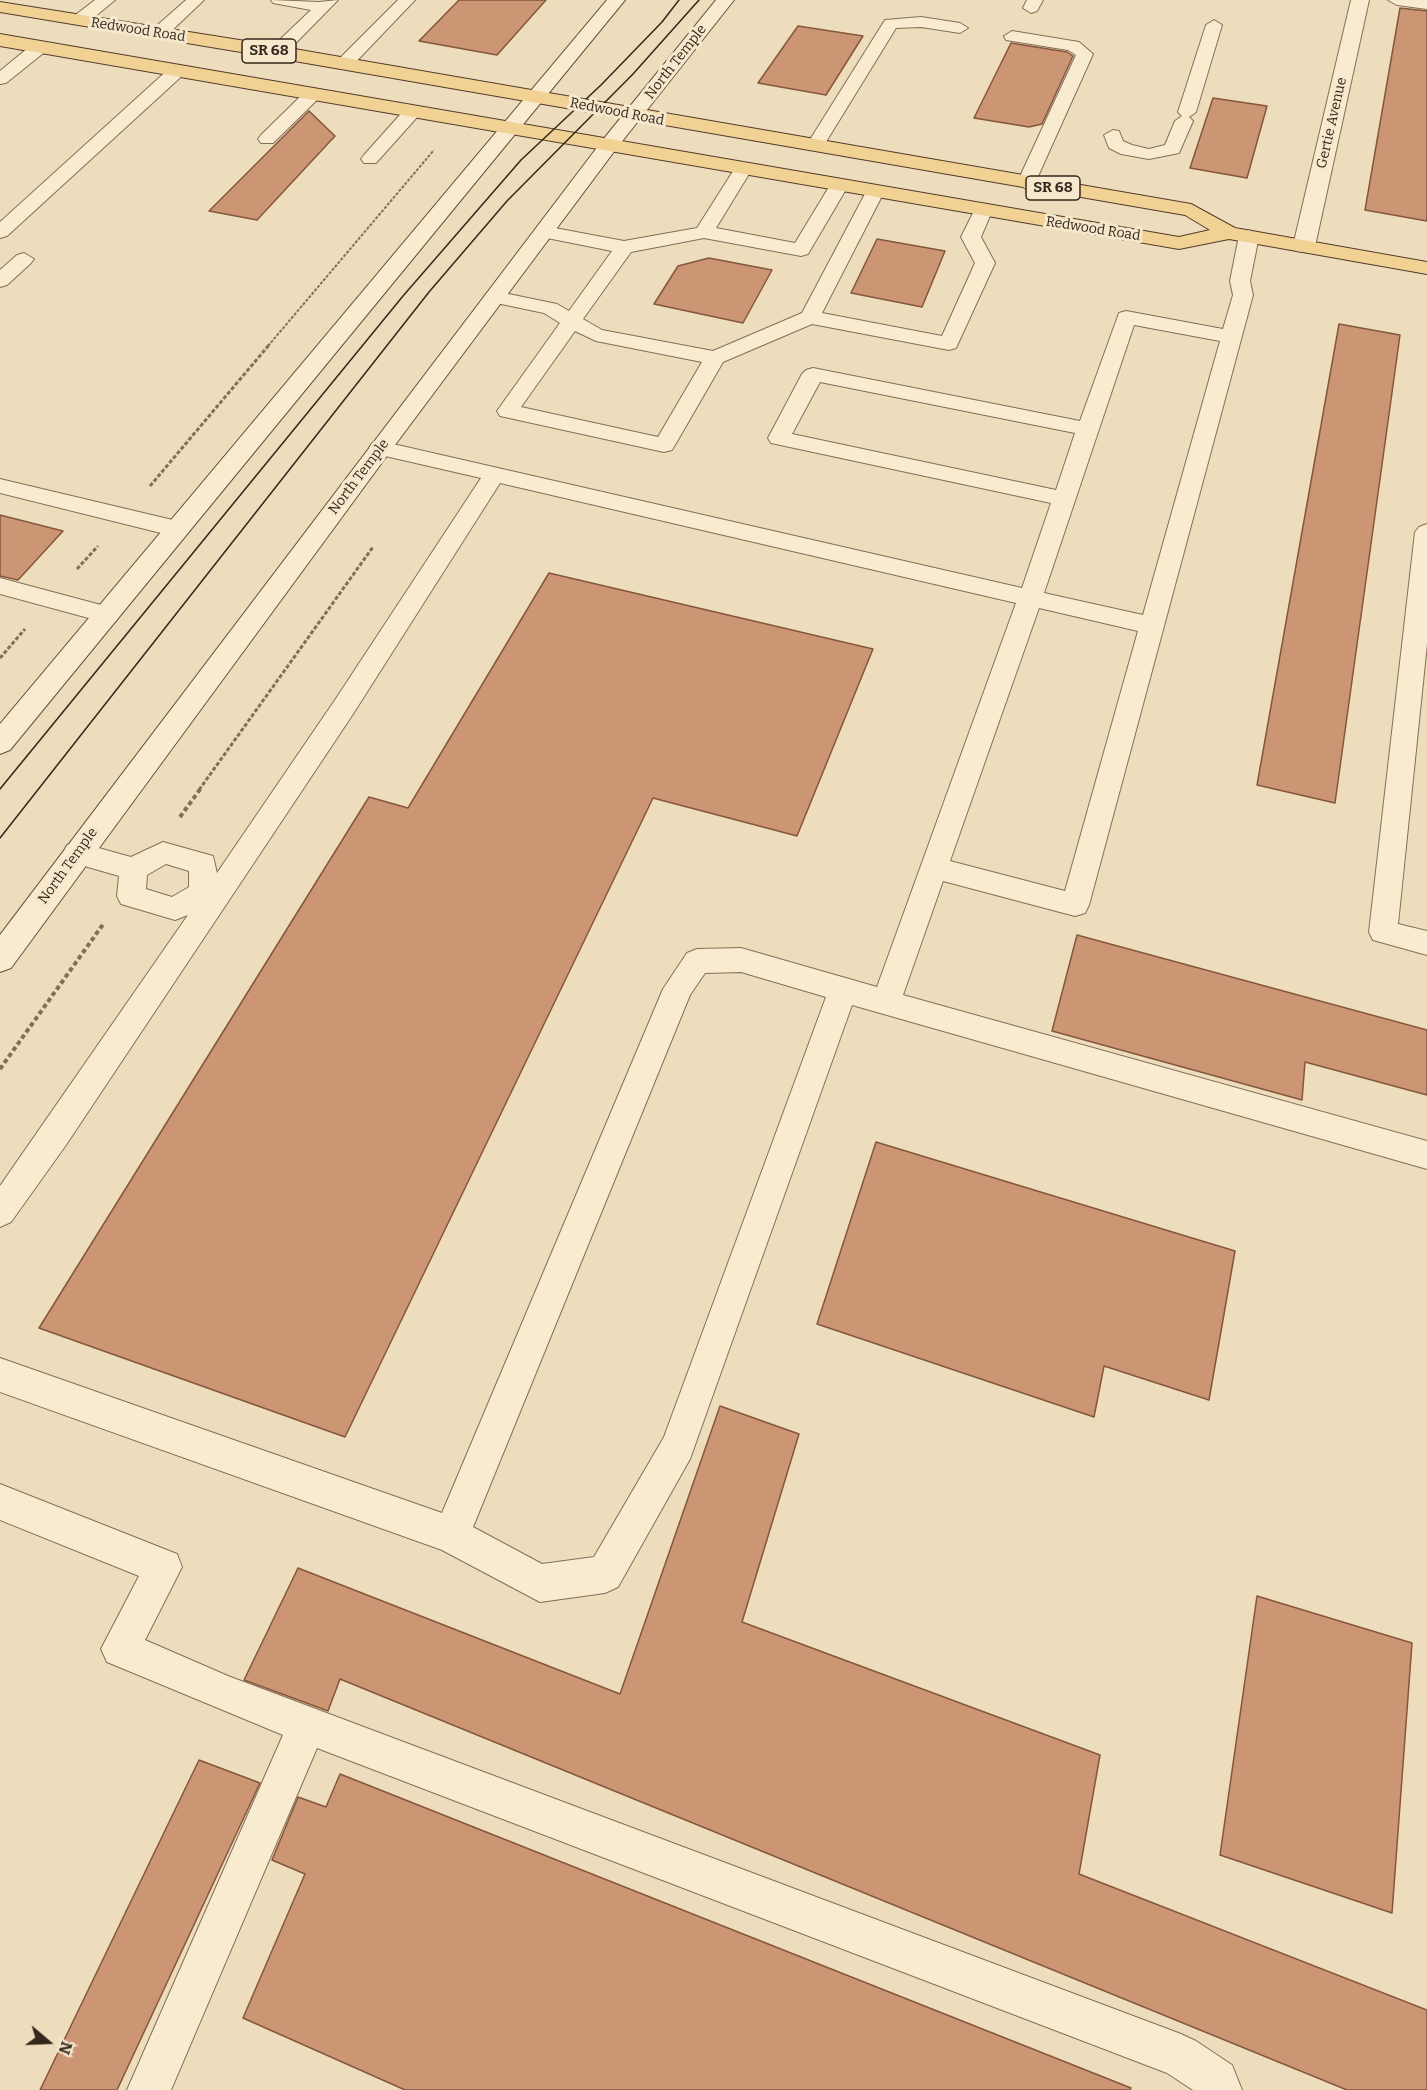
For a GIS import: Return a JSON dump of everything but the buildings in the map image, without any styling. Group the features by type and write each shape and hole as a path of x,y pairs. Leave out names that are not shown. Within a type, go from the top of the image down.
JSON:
{"main road":[{"path":"81,20 106,0"},
{"path":"0,743 616,0"},
{"name":"North Temple","path":"0,959 380,448 609,145 724,0"},
{"name":"Gertie Avenue","path":"1304,246 1360,0"},
{"path":"1397,0 1427,4"},
{"name":"Redwood Road","path":"0,7 277,52 634,116 1191,210 1239,234 1427,268"},
{"name":"Redwood Road","path":"0,40 1179,243 1239,234"}],"lane":[{"path":"159,33 196,0"},
{"path":"279,0 326,4"},
{"path":"344,64 407,0"},
{"path":"277,52 326,4"},
{"path":"815,146 891,23 905,21 960,28"},
{"path":"1113,135 1115,144 1127,150 1149,154 1173,149 1214,25"},
{"path":"1012,36 1073,46 1084,54 1047,142 1026,183"},
{"path":"0,79 40,47"},
{"path":"0,232 177,70"},
{"path":"267,139 313,94"},
{"path":"370,159 413,111"},
{"path":"704,232 743,169"},
{"path":"544,232 624,247 704,232 801,250 838,186"},
{"path":"810,317 875,192"},
{"path":"494,297 550,308 596,335 715,358 810,317 949,344 985,263 971,237 983,211"},
{"path":"934,867 1075,905 1243,296 1240,281 1239,234"},
{"path":"624,247 508,411 664,445 715,358"},
{"path":"0,281 24,259"},
{"path":"886,1002 1030,598 1126,317 1232,337"},
{"path":"1064,499 779,438 813,374 1088,429"},
{"path":"380,448 1152,626"},
{"path":"0,1212 210,894 408,610 494,475"},
{"path":"0,486 177,529"},
{"path":"1427,532 1383,932 1427,943"},
{"path":"0,586 107,615"},
{"path":"77,853 138,871"},
{"path":"163,853 203,864 210,894 175,909 131,896 138,871 163,853"},
{"path":"451,1535 678,989 697,961 741,960 1427,1155"},
{"path":"0,1375 451,1535 540,1583 605,1574 678,1447 843,990"},
{"path":"0,1502 164,1567 120,1649 226,1694 1181,2056 1217,2080 1220,2090"},
{"path":"149,2090 307,1725"}],"path":[{"path":"0,658 124,516 439,144"},
{"path":"0,1069 138,871 373,547"}],"tram line":[{"path":"0,789 403,296 521,160 601,85 662,22 679,0"},
{"path":"0,838 429,292 507,201 633,74 699,0"}]}
